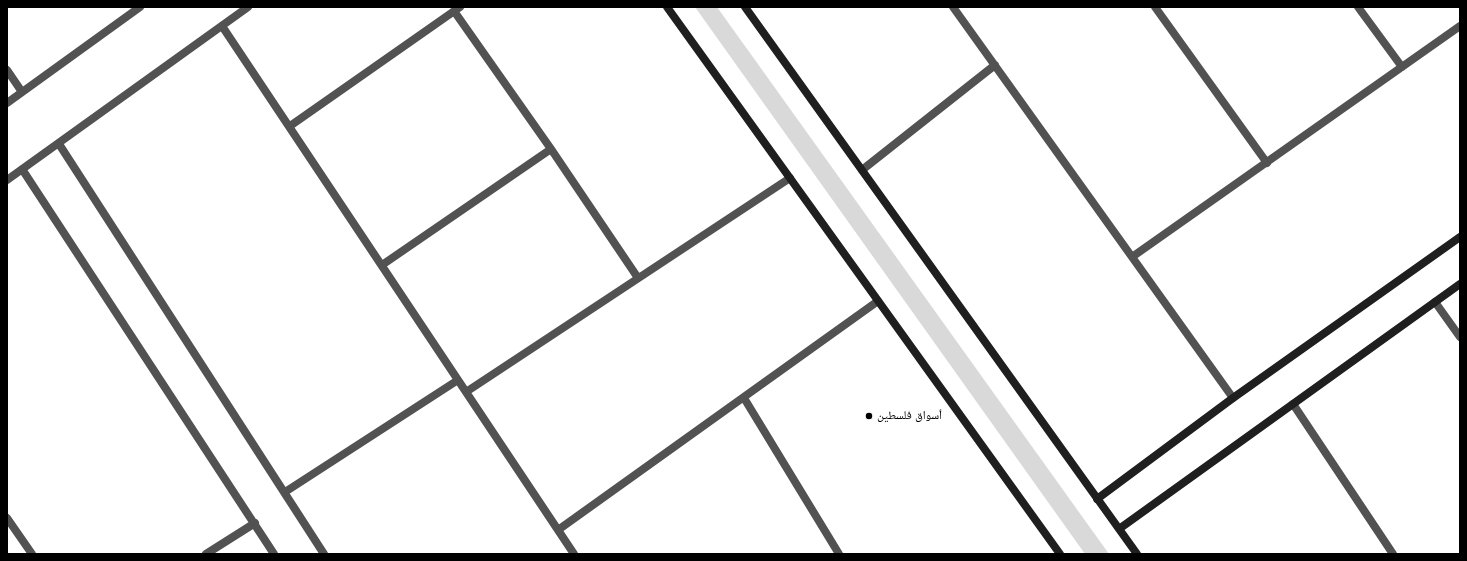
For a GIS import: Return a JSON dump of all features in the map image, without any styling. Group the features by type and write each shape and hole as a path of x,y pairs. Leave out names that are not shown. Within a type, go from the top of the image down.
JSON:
{"main road":[{"path":"667,7 1060,554"},
{"path":"745,7 1137,554"},
{"path":"1098,499 1233,398 1460,237"},
{"path":"1119,529 1460,284"}],"street":[{"path":"7,103 140,7"},
{"path":"7,180 248,7"},
{"path":"954,7 1233,398"},
{"path":"1155,7 1267,163"},
{"path":"1358,7 1402,67"},
{"path":"290,126 457,9 638,278"},
{"path":"222,26 574,554"},
{"path":"1132,257 1460,26"},
{"path":"862,170 995,65"},
{"path":"7,70 22,92"},
{"path":"59,144 324,554"},
{"path":"382,265 551,149"},
{"path":"22,169 274,554"},
{"path":"466,392 790,178"},
{"path":"558,530 878,301"},
{"path":"1435,302 1460,337"},
{"path":"285,492 458,380"},
{"path":"744,398 838,554"},
{"path":"1293,404 1393,554"},
{"path":"7,518 32,554"},
{"path":"206,554 255,523"}],"shaded area":[{"path":"695,7 717,7 1109,554 1085,554"}],"place":[{"name":"أسواق فلسطين","path":"869,416"}]}
